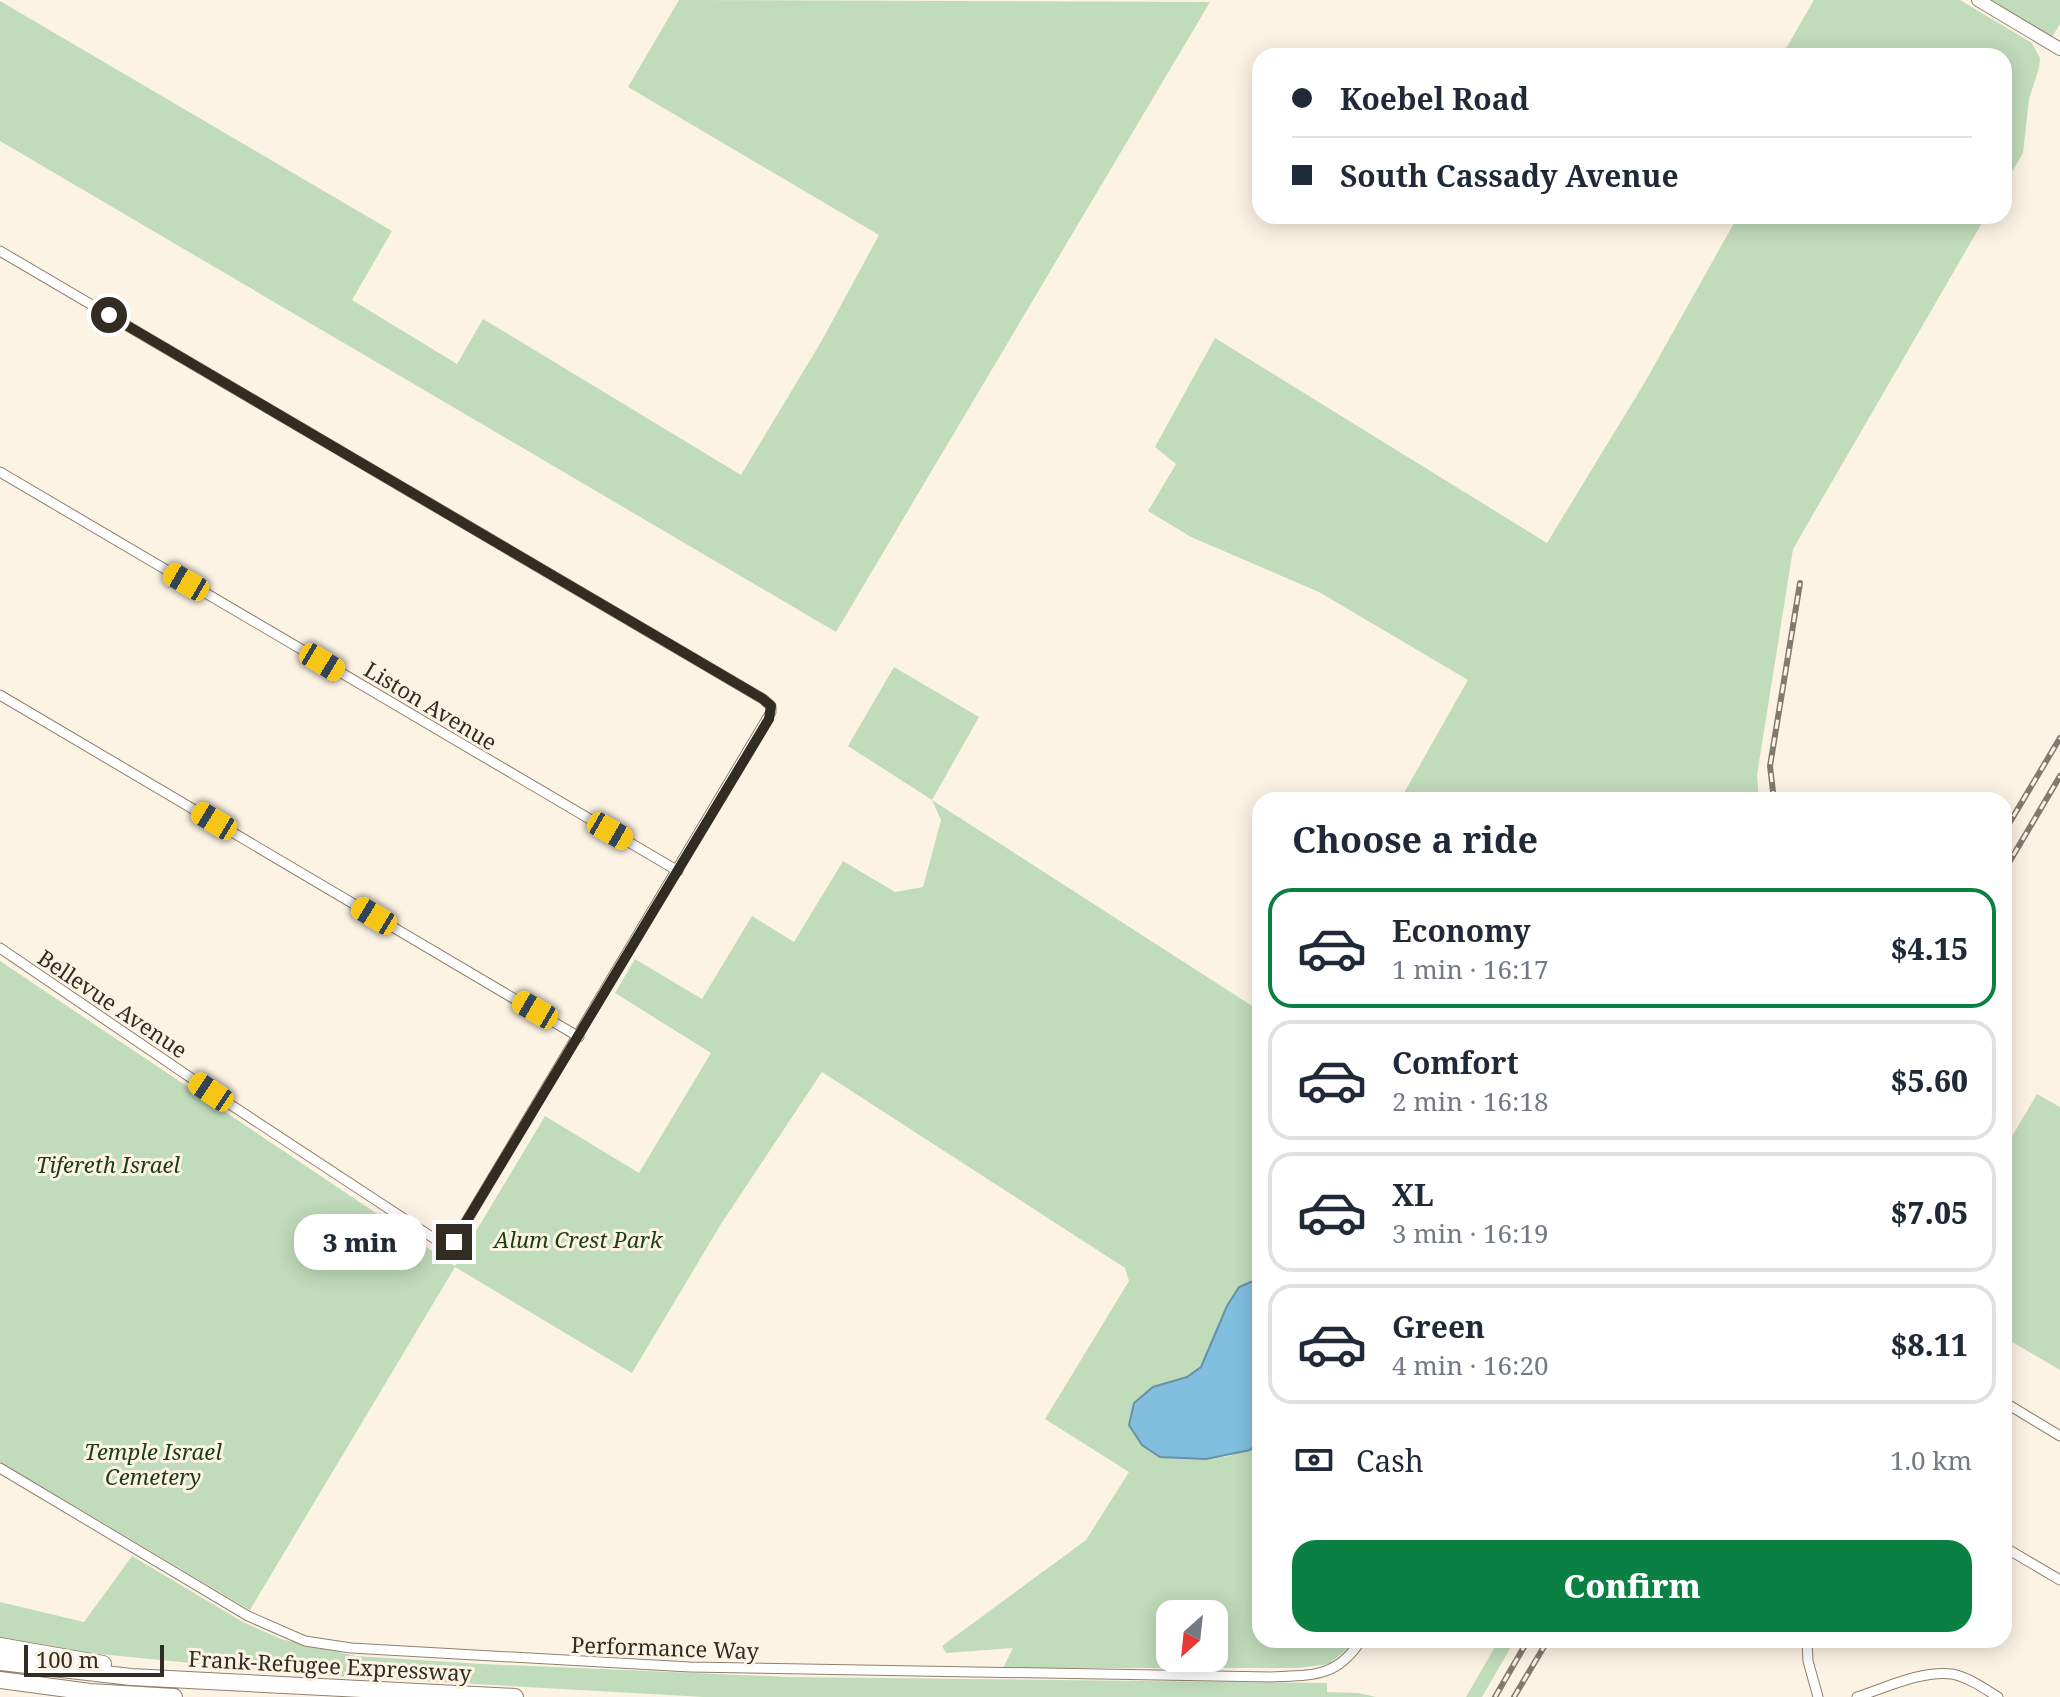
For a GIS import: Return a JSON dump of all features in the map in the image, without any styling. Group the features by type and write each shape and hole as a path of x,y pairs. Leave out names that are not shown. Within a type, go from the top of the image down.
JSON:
{"highway":[{"path":"0,1646 126,1668 163,1678"},
{"name":"Frank-Refugee Expressway","path":"0,1662 74,1672 515,1697"},
{"name":"Frank-Refugee Expressway","path":"0,1680 90,1692 174,1697"}],"street":[{"path":"1978,0 2060,49"},
{"path":"0,251 771,706 769,719 579,1037 0,695"},
{"name":"Liston Avenue","path":"0,472 678,871"},
{"name":"Bellevue Avenue","path":"0,948 441,1243 448,1244 459,1238 579,1037"},
{"path":"2012,1407 2060,1436"},
{"name":"Performance Way","path":"0,1468 248,1616 305,1641 351,1648 690,1667 1271,1677 1321,1674 1338,1666 1356,1648"},
{"path":"2012,1552 2060,1580"},
{"path":"1807,1648 1818,1697"},
{"path":"1857,1697 1925,1676 1952,1674 1998,1697"}],"green space":[{"path":"679,0 1210,2 836,632 0,141 0,1 392,231 352,300 457,364 483,319 741,475 821,342 879,235 628,87"},
{"path":"1814,0 1960,0 2032,43 2040,58 2029,99 2023,153 2012,172 2012,48 1786,48"},
{"path":"1989,0 2060,0 2060,24 2052,37"},
{"path":"1734,224 1981,224 1793,549 1757,775 1758,792 1405,792 1468,680 1319,592 1191,537 1148,511 1176,464 1155,447 1215,338 1547,543 1645,382"},
{"path":"894,667 979,717 932,800 848,746"},
{"path":"932,800 1252,1006 1252,1281 1239,1287 1227,1306 1201,1367 1188,1377 1153,1387 1160,1457 1213,1458 1252,1446 1252,1648 1348,1648 1329,1664 1299,1668 1228,1668 1228,1600 1156,1600 1156,1668 1003,1668 1013,1648 946,1653 942,1646 1086,1540 1129,1472 1045,1419 1129,1281 1125,1268 822,1072 721,1224 632,1373 455,1267 250,1610 0,1462 0,961 455,1266 545,1116 639,1173 711,1053 615,993 635,959 702,999 752,916 794,942 843,861 895,892 923,887 941,820"},
{"path":"2037,1094 2060,1107 2060,1370 2012,1342 2012,1136"},
{"path":"132,1556 243,1622 281,1639 356,1656 790,1677 1327,1683 1327,1692 1376,1697 704,1697 312,1675 59,1650 0,1638 0,1602 84,1622"},
{"path":"1494,1648 1510,1648 1482,1697 1466,1697"}],"water":[{"path":"1252,1281 1252,1448 1206,1459 1160,1457 1142,1445 1129,1425 1134,1403 1153,1387 1187,1377 1201,1367 1227,1306 1239,1287"}],"railway":[{"path":"1773,792 1770,766 1800,583"},
{"path":"2012,819 2060,738"},
{"path":"2012,857 2060,776"},
{"path":"1495,1697 1523,1648"},
{"path":"1514,1697 1543,1648"}],"route":[{"path":"109,315 771,706 769,719 454,1242"}],"park label":[{"name":"Tifereth Israel","path":"108,1164"},
{"name":"Alum Crest Park","path":"578,1239"},
{"name":"Temple Israel Cemetery","path":"153,1464"}]}
